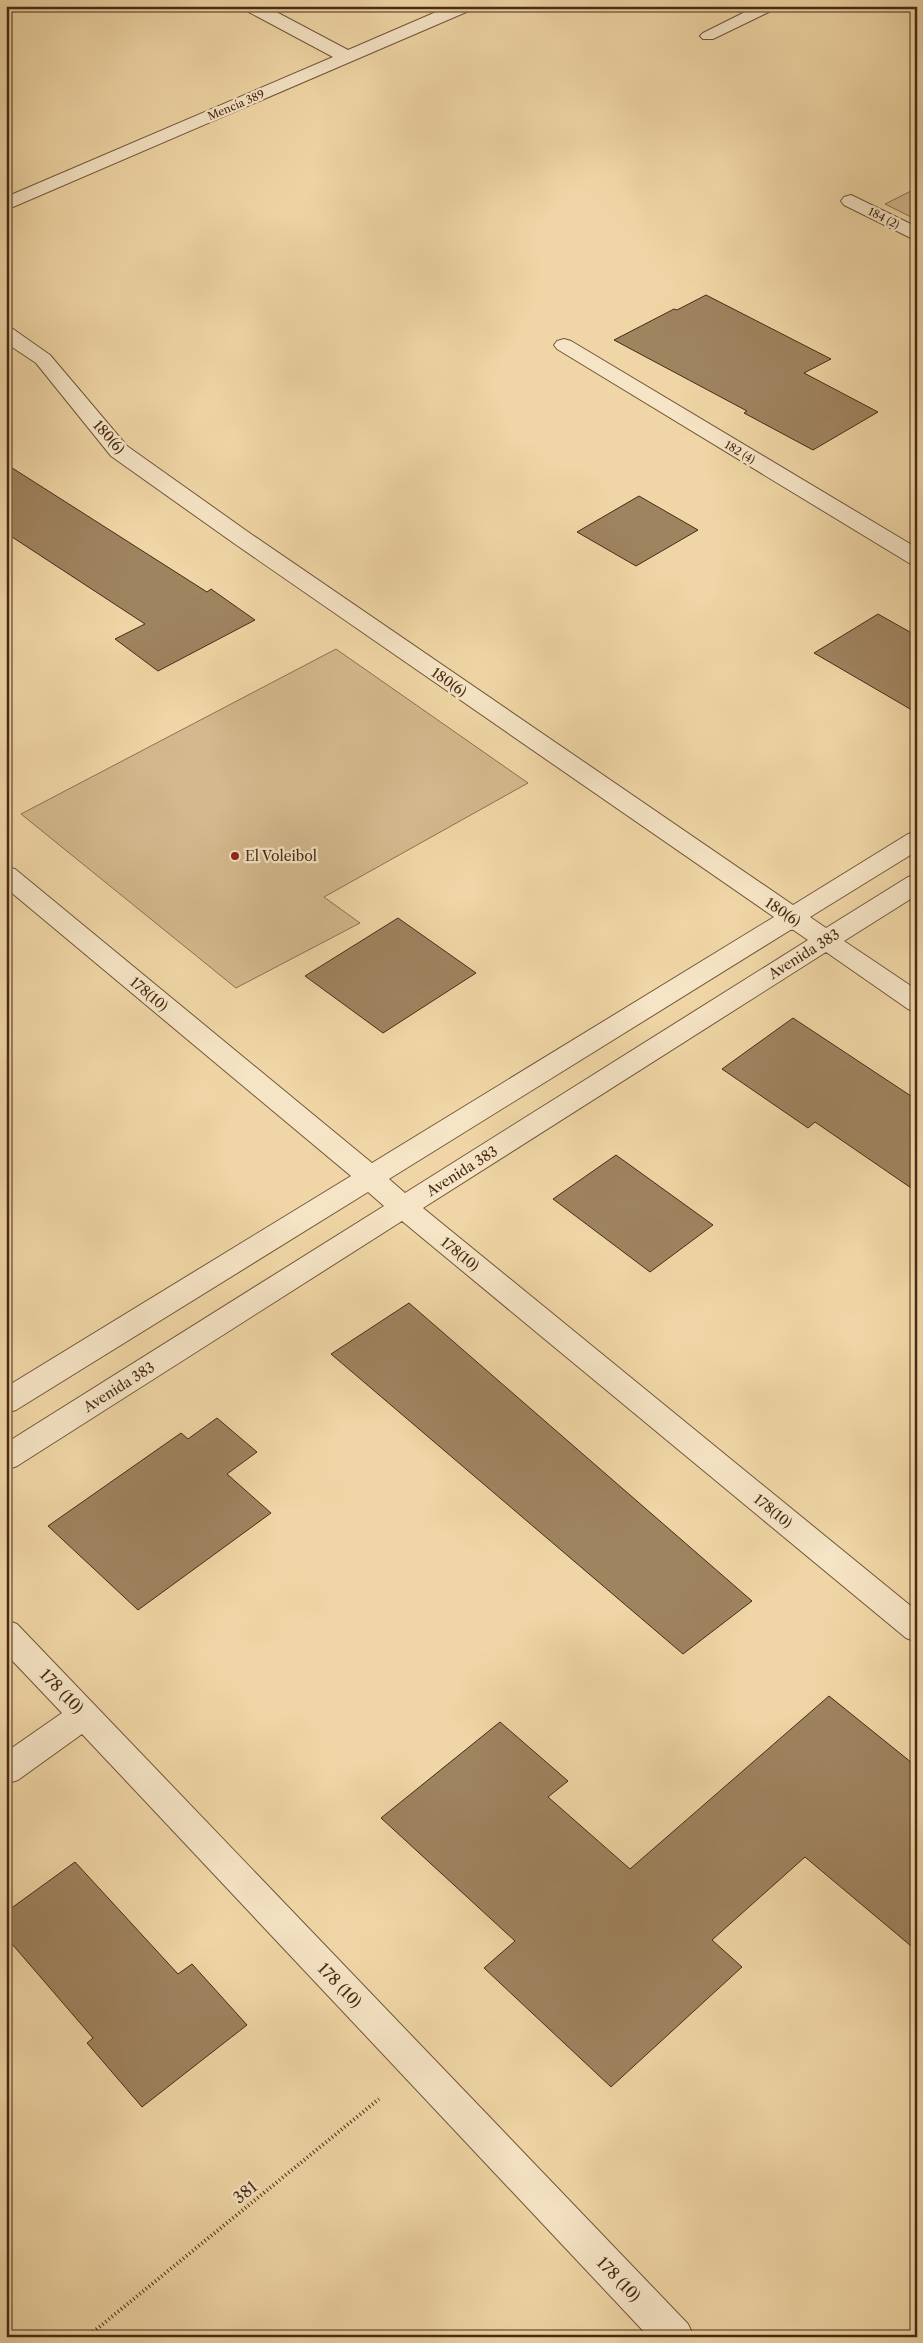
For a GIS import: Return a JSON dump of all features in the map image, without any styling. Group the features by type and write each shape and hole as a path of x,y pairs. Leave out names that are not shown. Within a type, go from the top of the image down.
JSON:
{"street":[{"path":"6,8 12,6"},
{"path":"250,6 347,57"},
{"name":"Mencía 389","path":"6,204 465,6"},
{"name":"184 (2)","path":"851,201 917,235"},
{"name":"180(6)","path":"6,333 44,359 119,451 790,918 826,940 917,1004"},
{"name":"182 (4)","path":"564,345 917,558"},
{"path":"6,1402 917,840"},
{"name":"178(10)","path":"6,875 370,1177 403,1207 917,1629"},
{"name":"Avenida 383","path":"6,1458 917,883"},
{"name":"178 (10)","path":"6,1633 675,2337"},
{"path":"6,1770 84,1715"}],"lane":[{"path":"708,36 770,6"}],"path":[{"name":"381","path":"87,2337 418,2067"}],"shaded area":[{"path":"917,188 917,220 885,204"},
{"name":"El Voleibol","path":"336,649 528,783 324,897 360,923 236,988 21,814"}],"building":[{"path":"706,295 831,359 804,373 878,412 813,450 744,413 747,411 614,340"},
{"path":"6,464 207,592 211,589 255,620 158,671 115,639 145,624 6,533"},
{"path":"639,496 698,530 636,566 577,532"},
{"path":"878,614 917,636 917,713 814,653"},
{"path":"398,918 476,973 383,1033 305,976"},
{"path":"793,1018 917,1100 917,1192 815,1122 808,1128 722,1069"},
{"path":"616,1155 713,1225 650,1272 553,1199"},
{"path":"409,1303 752,1601 683,1654 331,1354"},
{"path":"217,1418 257,1452 227,1474 271,1513 138,1610 48,1526 181,1433 188,1439"},
{"path":"829,1696 917,1767 917,1951 805,1857 712,1940 742,1967 611,2087 484,1968 515,1941 381,1818 500,1722 568,1781 548,1797 630,1869"},
{"path":"75,1862 178,1974 192,1964 247,2025 142,2107 87,2043 93,2038 6,1937 6,1912"}],"place":[{"name":"El Voleibol","path":"235,856"}]}
